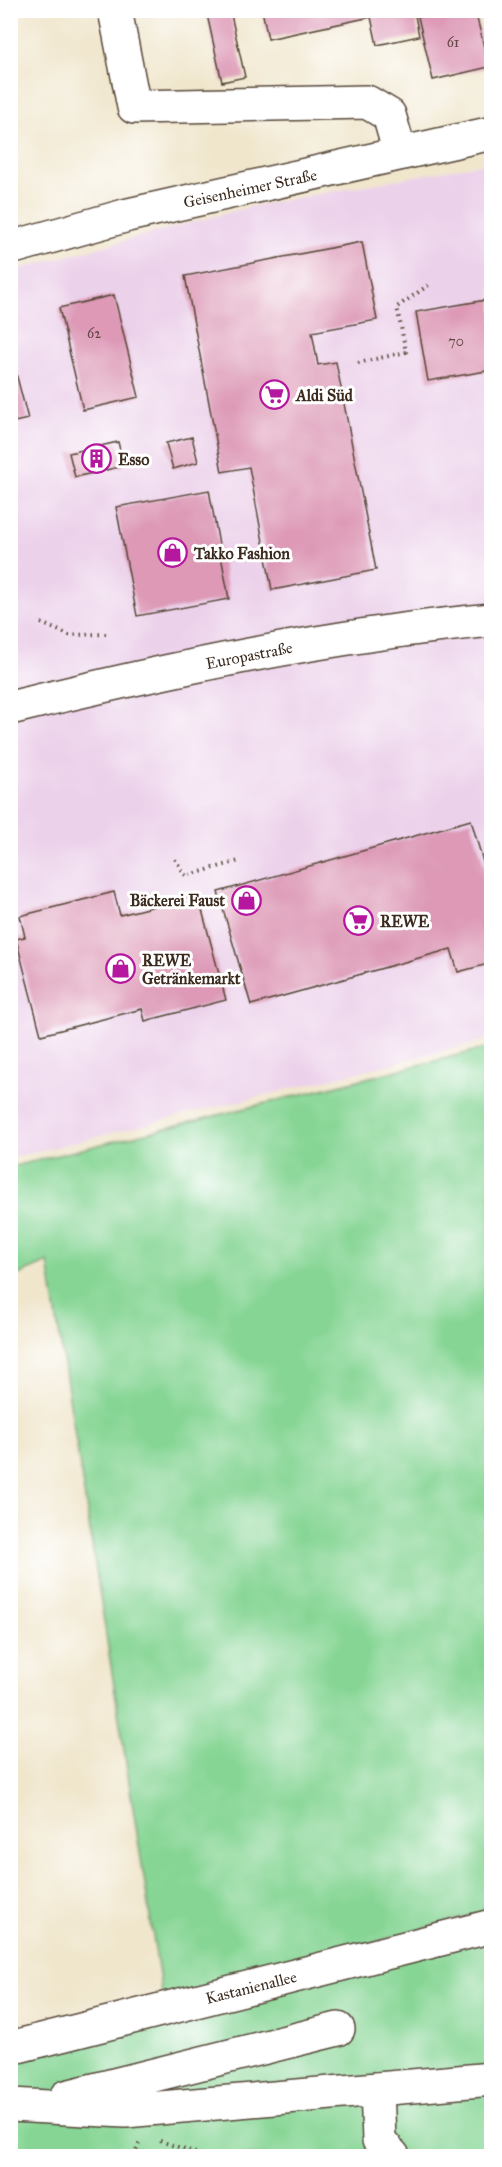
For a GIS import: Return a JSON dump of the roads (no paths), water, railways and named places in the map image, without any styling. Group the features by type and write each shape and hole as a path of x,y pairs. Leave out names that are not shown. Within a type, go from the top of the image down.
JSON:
{"street":[{"path":"115,10 134,107 367,102 389,115 400,153"},
{"name":"Geisenheimer Straße","path":"10,248 128,214 492,133"},
{"name":"Europastraße","path":"10,708 115,682 309,643 407,628 492,620"},
{"name":"Kastanienallee","path":"10,2048 492,1926"},
{"path":"24,2105 338,2029"},
{"path":"24,2105 126,2111 492,2079"},
{"path":"378,2089 379,2140 393,2157"}],"place":[{"name":"Aldi Süd","path":"275,395"},
{"name":"Esso","path":"97,459"},
{"name":"Takko Fashion","path":"173,553"},
{"name":"Bäckerei Faust","path":"246,900"},
{"name":"REWE","path":"359,921"},
{"name":"REWE Getränkemarkt","path":"121,969"}]}
